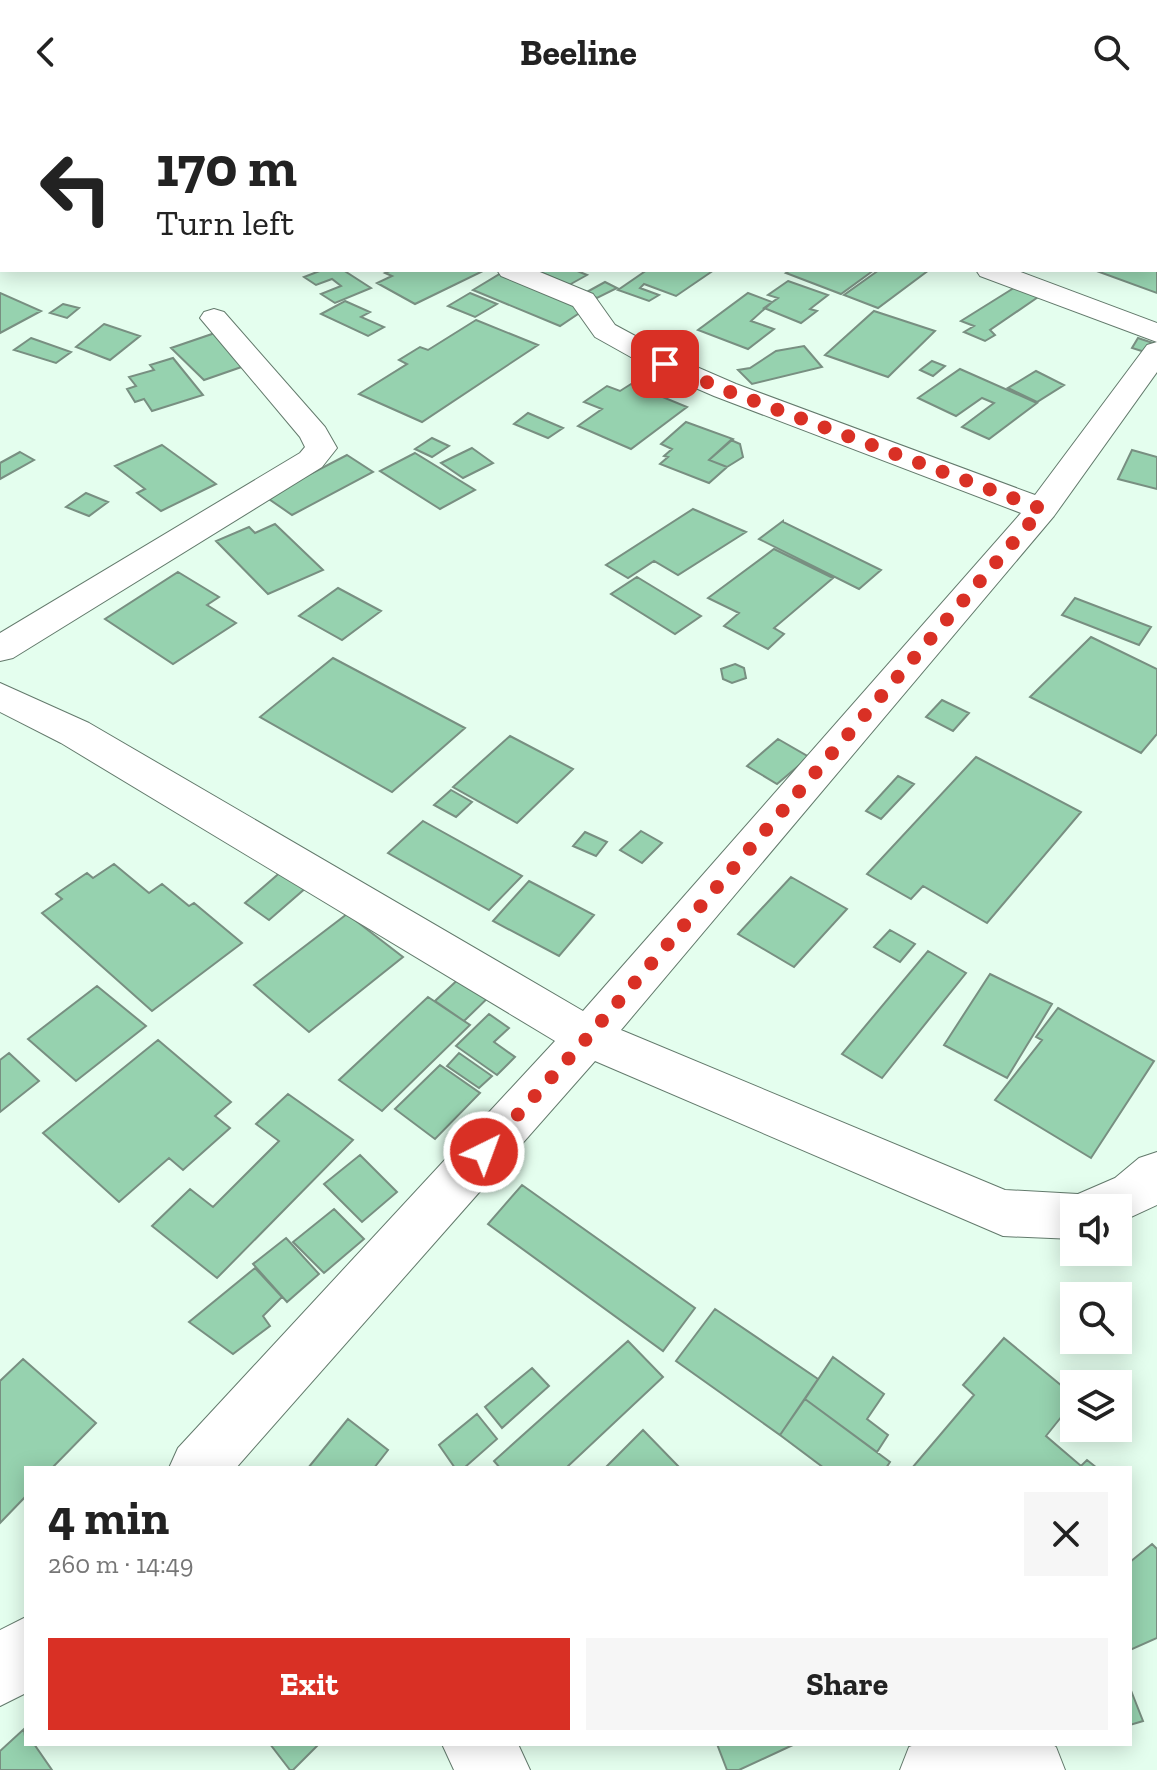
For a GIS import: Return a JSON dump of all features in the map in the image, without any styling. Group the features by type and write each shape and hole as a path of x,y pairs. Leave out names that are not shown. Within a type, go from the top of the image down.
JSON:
{"street":[{"path":"516,272 583,300 605,331 665,364 725,390 1042,509"},
{"path":"995,272 1157,333"},
{"path":"0,649 311,460 321,448 314,434 214,318"},
{"path":"200,1466 588,1037 1042,509 1157,351"},
{"path":"0,696 75,733 588,1037 1003,1213 1060,1215"},
{"path":"1132,1194 1157,1174"},
{"path":"0,1675 24,1650"},
{"path":"476,1746 498,1770"},
{"path":"932,1770 1003,1752 1033,1770"}],"building":[{"path":"317,272 346,272 371,288 335,303 321,294 341,286 332,279 316,285 304,277"},
{"path":"481,272 415,304 377,283 392,276 385,273"},
{"path":"503,272 584,310 560,326 473,290"},
{"path":"540,272 580,272 587,275 569,285"},
{"path":"644,272 711,272 676,296 644,284 640,288 659,295 649,301 618,290"},
{"path":"788,272 871,272 841,294"},
{"path":"876,272 926,272 878,308 844,295"},
{"path":"1099,272 1157,272 1157,293"},
{"path":"788,281 828,295 810,309 817,311 801,323 764,308 778,298 768,295"},
{"path":"605,282 617,288 597,298 585,293"},
{"path":"1017,286 1044,293 990,330 995,335 985,341 964,332 974,326 961,321"},
{"path":"0,293 41,311 0,333"},
{"path":"470,293 497,304 475,317 448,306"},
{"path":"748,293 772,302 751,321 774,329 748,349 698,330"},
{"path":"345,301 370,312 361,317 384,327 368,336 321,314"},
{"path":"63,304 79,308 67,318 50,313"},
{"path":"874,311 935,331 888,377 825,355"},
{"path":"476,320 538,345 422,422 359,394 407,364 399,360 420,347 428,350"},
{"path":"104,324 140,336 110,360 76,347"},
{"path":"215,333 250,364 204,380 171,348"},
{"path":"31,338 71,352 56,363 14,350"},
{"path":"1138,338 1153,343 1145,352 1132,348"},
{"path":"804,346 822,367 752,384 738,370 750,368 776,351"},
{"path":"173,358 203,395 152,411 144,399 135,402 127,389 136,386 129,377 154,370 150,365"},
{"path":"932,361 945,366 933,376 920,370"},
{"path":"960,369 1037,403 989,439 962,427 994,403 982,398 956,416 918,398"},
{"path":"1036,371 1064,385 1037,402 1008,388"},
{"path":"631,384 687,407 631,449 578,426 602,409 584,402 607,386 620,391"},
{"path":"528,413 563,428 548,438 514,424"},
{"path":"686,422 733,439 709,460 727,467 709,483 660,464 672,449 661,444"},
{"path":"432,438 449,446 432,457 415,449"},
{"path":"731,440 740,444 743,457 727,467 709,460"},
{"path":"162,445 216,484 161,511 137,493 145,489 115,466"},
{"path":"472,448 493,463 463,478 441,463"},
{"path":"1132,450 1157,457 1157,489 1118,479"},
{"path":"20,452 34,460 0,479 0,463"},
{"path":"415,453 475,490 440,509 380,471"},
{"path":"347,455 373,472 292,515 266,497"},
{"path":"86,493 108,502 89,516 66,507"},
{"path":"693,509 746,532 678,575 654,561 628,578 606,565"},
{"path":"783,521 881,570 859,589 759,539"},
{"path":"275,524 323,570 268,594 216,541 249,527 255,533"},
{"path":"774,549 833,578 774,628 784,634 768,649 724,626 739,613 708,598"},
{"path":"178,572 219,597 207,605 236,623 173,664 105,619"},
{"path":"637,577 701,616 675,634 611,594"},
{"path":"338,588 381,611 342,640 299,616"},
{"path":"1075,598 1151,627 1139,645 1062,615"},
{"path":"1091,637 1157,669 1157,734 1141,753 1030,697"},
{"path":"333,658 465,728 392,792 260,717"},
{"path":"735,664 744,668 746,678 732,683 723,679 721,669"},
{"path":"942,700 969,713 953,731 926,717"},
{"path":"510,736 573,769 517,823 453,787"},
{"path":"778,739 809,757 777,784 747,766"},
{"path":"976,757 1081,812 987,923 923,886 911,899 867,874"},
{"path":"898,776 914,784 881,819 866,811"},
{"path":"451,790 472,802 456,817 434,805"},
{"path":"423,821 522,876 489,910 388,853"},
{"path":"641,831 662,843 642,863 620,850"},
{"path":"585,832 607,842 596,856 573,846"},
{"path":"114,864 149,893 162,884 189,906 194,903 242,943 152,1011 42,913 62,899 56,894 87,873 93,878"},
{"path":"283,870 308,886 269,920 245,903"},
{"path":"791,877 847,909 794,967 738,934"},
{"path":"529,881 594,915 559,956 493,921"},
{"path":"347,914 403,957 309,1032 254,985"},
{"path":"890,930 915,944 900,962 874,947"},
{"path":"928,951 966,973 882,1078 842,1054"},
{"path":"465,973 494,992 464,1021 435,1001"},
{"path":"990,974 1052,1004 1007,1078 944,1045"},
{"path":"97,986 146,1026 76,1081 28,1039"},
{"path":"428,997 470,1025 382,1111 339,1080"},
{"path":"1058,1008 1154,1061 1091,1158 995,1100 1042,1040 1036,1037"},
{"path":"489,1014 509,1028 494,1042 515,1057 497,1075 456,1046"},
{"path":"158,1040 231,1102 215,1116 230,1128 183,1170 169,1158 119,1202 43,1133"},
{"path":"9,1053 39,1081 0,1112 0,1060"},
{"path":"459,1053 492,1076 479,1088 447,1066"},
{"path":"440,1065 480,1093 435,1139 395,1109"},
{"path":"288,1094 353,1140 217,1278 152,1226 190,1189 213,1207 279,1141 256,1124"},
{"path":"360,1155 397,1192 362,1222 324,1184"},
{"path":"522,1185 695,1308 663,1351 488,1224"},
{"path":"334,1209 364,1239 324,1273 293,1242"},
{"path":"286,1238 319,1274 287,1302 253,1264"},
{"path":"255,1268 282,1297 263,1316 270,1326 233,1354 189,1322"},
{"path":"715,1309 818,1379 780,1435 676,1361"},
{"path":"1004,1338 1060,1384 1060,1418 1046,1436 1081,1466 914,1466 974,1395 963,1385"},
{"path":"628,1341 663,1377 568,1466 498,1466 494,1461"},
{"path":"833,1357 884,1394 867,1419 888,1435 877,1452 805,1399"},
{"path":"23,1359 96,1423 54,1466 24,1466 24,1498 0,1523 0,1381"},
{"path":"532,1368 549,1386 502,1428 485,1407"},
{"path":"805,1399 890,1462 887,1466 821,1466 780,1435"},
{"path":"477,1414 497,1439 466,1466 454,1466 439,1445"},
{"path":"348,1419 388,1450 376,1466 310,1466"},
{"path":"643,1430 678,1466 607,1466"},
{"path":"1087,1460 1094,1466 1081,1466"},
{"path":"1152,1544 1157,1549 1157,1638 1132,1649 1132,1560"},
{"path":"1132,1693 1143,1721 1132,1724"},
{"path":"24,1729 24,1746 35,1746 52,1770 0,1770 0,1751"},
{"path":"272,1746 317,1746 293,1770"},
{"path":"718,1746 791,1746 739,1770 727,1770"}],"route":[{"path":"484,1152 588,1037 1042,509 725,390 665,364"}]}
